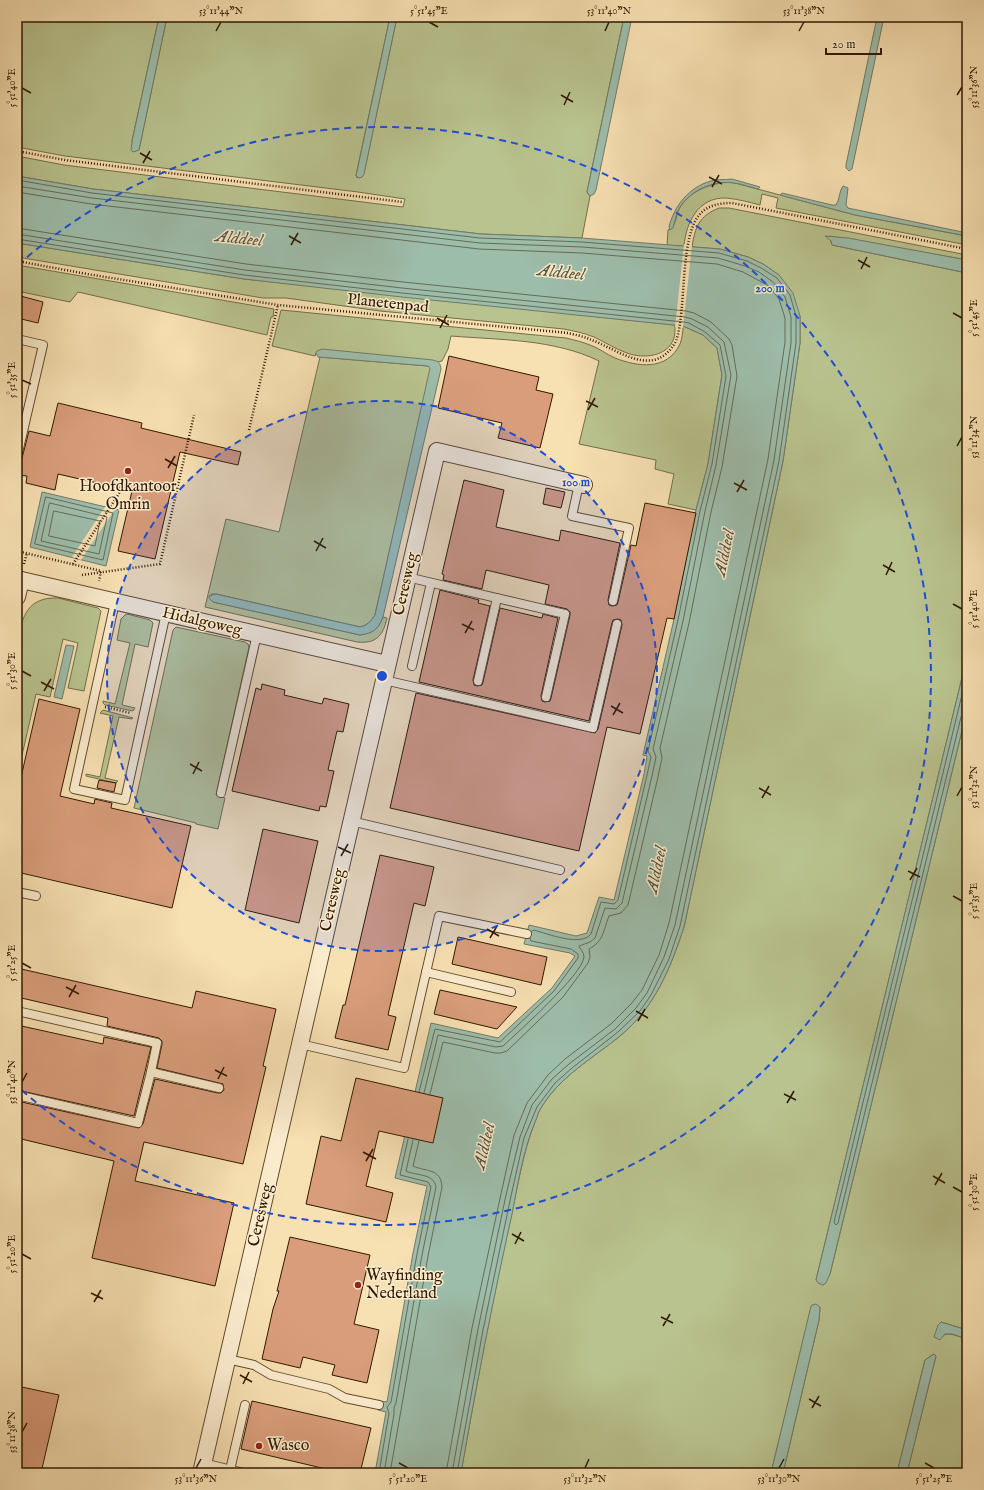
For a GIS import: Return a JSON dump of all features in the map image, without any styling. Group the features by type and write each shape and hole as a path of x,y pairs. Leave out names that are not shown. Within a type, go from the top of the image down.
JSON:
{"street":[{"name":"Ceresweg","path":"202,1468 437,451 582,485"},
{"name":"Hidalgoweg","path":"19,580 387,664"},
{"path":"17,597 19,580"}],"lane":[{"path":"17,339 43,345 19,442 17,457"},
{"path":"582,485 572,516 629,528 613,601"},
{"path":"407,577 565,614 546,697"},
{"path":"412,666 431,583"},
{"path":"478,681 497,598"},
{"path":"115,602 74,789 125,800 166,614"},
{"path":"384,680 593,728 617,624"},
{"path":"221,793 258,634"},
{"path":"351,821 560,870"},
{"path":"17,892 36,896"},
{"path":"300,1044 404,1068 439,916 527,934"},
{"path":"426,972 511,992"},
{"path":"17,1011 157,1043 138,1124 17,1095"},
{"path":"151,1072 219,1088"},
{"path":"228,1360 254,1366 271,1375 329,1389 345,1398 379,1405"},
{"path":"230,1470 245,1405"},
{"path":"202,1468 230,1470 244,1473"}],"path":[{"path":"17,151 73,161 402,202"},
{"name":"Planetenpad","path":"17,261 278,305 568,333 590,339 634,359 647,361 660,358 670,351 676,341 689,236 693,224 700,213 712,206 732,203 967,250"},
{"path":"249,430 278,305"},
{"path":"80,576 160,564 194,416"},
{"path":"73,564 122,489"},
{"path":"17,551 101,571 101,573"},
{"path":"95,597 101,573"},
{"path":"92,705 143,716"}],"green space":[{"path":"17,17 159,17 132,141 137,151 139,149 167,17 390,17 356,175 357,178 364,173 397,17 624,17 587,192 590,196 582,238 481,234 93,189 17,176 17,156 64,165 403,207 405,199 65,156 17,147"},
{"path":"726,182 735,183 855,215 967,236 967,245 776,208 778,198 762,194 760,205 726,198 708,202 695,213 691,220 687,229 684,246 667,246 668,230 673,226 679,209 683,203 694,193 706,187"},
{"path":"719,208 729,208 967,255 967,260 829,236 832,245 967,273 967,657 816,1280 830,1274 967,710 967,1330 941,1322 943,1335 952,1334 967,1339 967,1473 907,1473 936,1356 934,1354 925,1360 897,1473 783,1473 819,1320 820,1307 812,1305 771,1473 461,1473 478,1377 524,1157 538,1113 548,1097 567,1077 620,1036 643,1013 667,972 684,927 783,461 800,343 800,316 779,275 763,264 748,257 720,249 692,247 699,223 712,211"},
{"path":"17,243 244,279 675,325 675,335 671,344 661,353 640,356 633,355 579,332 564,329 380,311 286,298 263,298 17,257"},
{"path":"17,265 274,309 273,317 271,317 267,335 78,292 70,302 17,291"},
{"path":"281,310 566,338 593,346 615,358 642,365 660,363 668,359 681,342 683,326 703,335 717,348 722,375 708,464 696,510 668,504 674,474 655,469 656,460 579,444 599,361 564,348 546,344 451,336 448,349 442,361 438,362 316,353 315,356 272,346"},
{"path":"320,357 428,366 431,368 375,615 369,623 360,627 211,594 213,602 360,635 374,630 377,628 383,617 387,618 383,630 378,638 369,642 357,642 205,607 226,519 279,532"},
{"path":"48,598 58,598 98,608 101,611 84,691 68,688 78,643 63,639 50,697 36,694 20,764 17,763 17,640 28,609 33,604"},
{"path":"127,614 150,620 153,623 148,647 135,644 122,705 135,708 133,711 105,705 103,703 103,701 115,704 130,643 117,640 121,619"},
{"path":"176,627 245,642 249,647 216,795 225,798 218,829 134,808 173,630"},
{"path":"103,710 133,718 119,717 105,778 118,781 116,783 86,776 86,774 100,777 113,716 100,713"}],"water":[{"path":"159,17 167,17 139,150 133,152 131,150 132,141"},
{"path":"390,17 397,17 364,174 359,178 356,176"},
{"path":"624,17 632,17 596,190 594,194 590,196 587,192"},
{"path":"877,17 884,17 852,169 849,171 846,168 846,165"},
{"name":"Alddeel","path":"17,176 93,189 481,234 582,238 720,249 748,257 763,264 779,275 793,293 800,316 800,343 783,461 684,927 667,972 643,1013 620,1036 567,1077 548,1097 538,1113 521,1167 485,1343 461,1473 375,1473 386,1412 378,1410 380,1401 387,1402 413,1253 427,1186 395,1178 431,1023 498,1038 552,988 575,956 570,953 524,944 529,925 576,936 587,933 599,897 614,900 644,774 647,756 643,755 674,619 696,510 708,464 722,375 717,348 703,335 683,326 244,279 17,243"},
{"path":"732,179 760,187 758,189 726,182 711,185 697,191 680,207 673,228 670,230 669,227 671,219 679,205 689,193 711,181"},
{"path":"843,186 848,188 846,205 848,208 967,233 967,236 855,215 780,195 782,193 836,205"},
{"path":"825,236 848,238 967,260 967,273 832,245 831,241"},
{"path":"322,349 433,360 439,363 441,369 383,617 377,628 360,635 213,602 209,598 209,596 216,594 360,627 369,623 375,615 430,368 428,366 318,357 316,353 317,351"},
{"path":"42,492 119,510 106,566 30,547"},
{"path":"66,645 74,646 62,699 54,697"},
{"path":"967,657 967,710 830,1274 826,1283 823,1285 818,1283 816,1280"},
{"path":"816,1304 820,1307 819,1320 783,1473 771,1473 811,1306"},
{"path":"941,1322 967,1330 967,1339 952,1334 945,1334 940,1340 934,1337 938,1325"},
{"path":"934,1354 936,1356 907,1473 897,1473 925,1360"}],"pier":[{"path":"684,244 692,245 683,328 675,327"},
{"path":"105,507 115,509 81,560 72,557"}],"building":[{"path":"17,295 43,302 38,323 17,318"},
{"path":"449,356 539,377 536,390 553,394 540,448 498,438 502,423 438,408"},
{"path":"58,403 142,423 141,428 241,452 238,465 180,452 155,559 118,551 132,491 58,474 55,490 26,483 27,476 17,475 17,462 21,461 29,431 50,436"},
{"path":"464,480 504,490 496,527 559,541 561,530 620,543 608,600 609,605 612,606 617,605 618,602 631,545 636,546 645,503 696,513 674,619 667,618 640,734 607,727 579,851 390,808 416,693 595,733 598,729 622,625 621,620 613,620 589,721 419,682 440,590 479,600 478,603 490,606 473,680 474,685 477,686 482,685 483,682 500,608 542,618 543,614 558,618 541,696 542,701 545,702 550,701 551,698 570,615 570,612 567,609 545,604 549,585 486,570 482,589 443,580 444,575 442,574"},
{"path":"546,488 565,492 561,508 543,504"},
{"path":"262,684 285,690 284,695 322,704 324,698 349,704 343,732 337,731 328,770 334,771 326,807 320,806 319,811 232,791 256,688 261,690"},
{"path":"39,699 80,709 60,796 94,804 95,799 112,803 111,808 191,826 172,908 17,872 17,786 19,786"},
{"path":"99,780 116,783 114,792 97,788"},
{"path":"263,829 318,841 299,923 245,910"},
{"path":"380,855 434,867 425,906 414,903 388,1015 396,1017 388,1050 335,1038 343,1005 345,1005"},
{"path":"458,937 547,957 541,985 452,964"},
{"path":"17,968 192,1008 196,991 276,1009 263,1066 266,1067 243,1164 144,1142 135,1181 234,1203 215,1286 92,1258 114,1161 17,1138 17,1101 139,1128 143,1124 155,1079 218,1093 221,1093 224,1090 223,1084 157,1068 162,1044 162,1041 159,1038 107,1026 108,1018 17,997"},
{"path":"440,990 517,1007 497,1029 434,1014"},
{"path":"17,1025 103,1044 104,1037 151,1047 134,1116 17,1090"},
{"path":"356,1078 443,1098 433,1143 379,1131 366,1186 393,1193 386,1222 306,1204 321,1136 341,1141"},
{"path":"290,1237 370,1255 354,1324 379,1330 367,1383 332,1375 335,1365 303,1357 300,1368 262,1359 273,1309 279,1291 277,1291"},
{"path":"17,1386 59,1395 41,1473 17,1473"},
{"path":"252,1401 371,1428 360,1473 343,1473 241,1449"}],"place":[{"name":"Hoofdkantoor Omrin","path":"128,471"},
{"name":"Wayfinding Nederland","path":"358,1285"},
{"name":"Wasco","path":"259,1446"}]}
